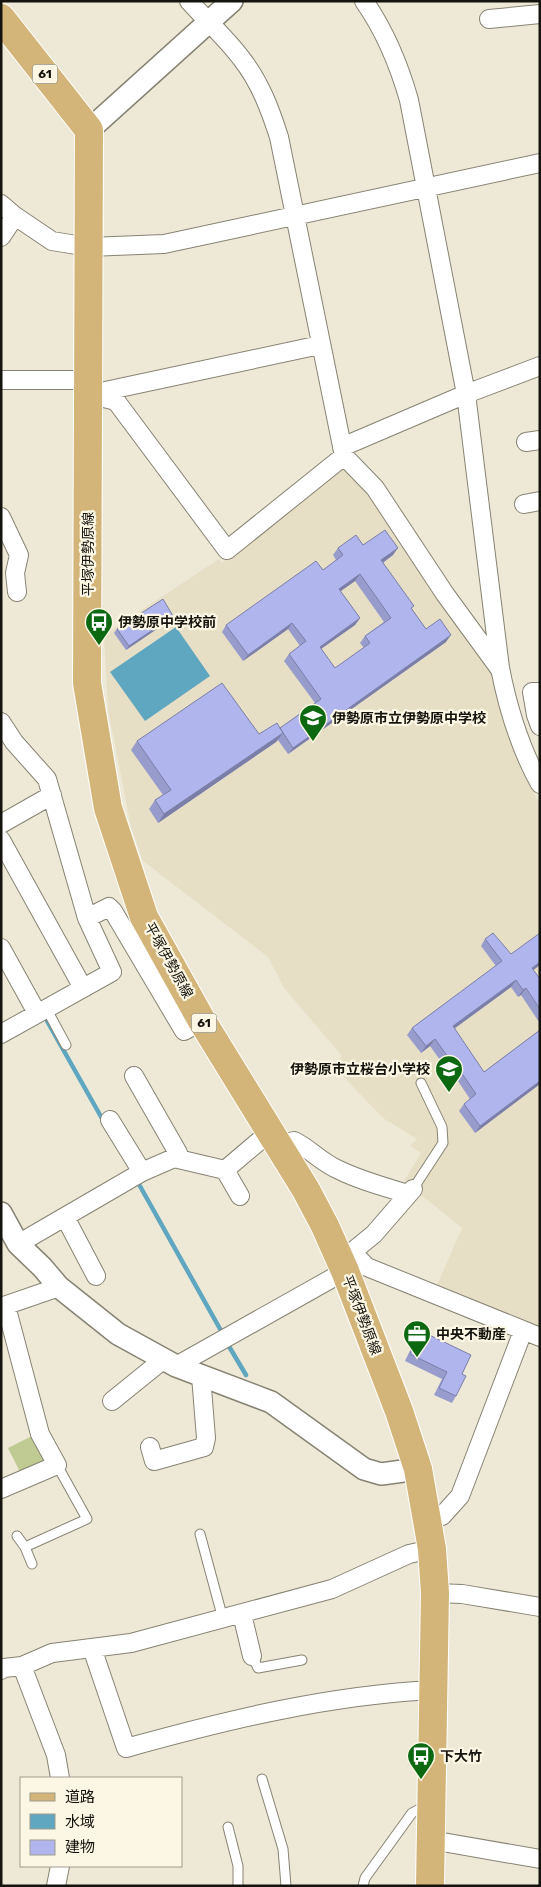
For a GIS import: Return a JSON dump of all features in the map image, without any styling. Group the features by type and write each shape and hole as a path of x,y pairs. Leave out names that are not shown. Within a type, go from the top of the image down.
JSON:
{"main road":[{"name":"61","path":"1,18 89,130"},
{"name":"平塚伊勢原線","path":"89,130 87,683 108,808 144,918 202,1021 276,1138 346,1260 418,1469 432,1550 436,1593 430,1886"}],"street":[{"path":"189,1 241,57 260,87 279,137 343,451 375,488 445,594 500,668"},
{"path":"89,130 232,1"},
{"path":"364,1 380,27 401,72 408,100 466,394 500,668 508,706 528,762 540,784"},
{"path":"490,19 540,14"},
{"path":"1,204 14,216 52,241 89,247 164,244 540,163"},
{"path":"1,237 14,216"},
{"path":"1,380 119,389 320,345"},
{"path":"88,387 116,401 227,550 343,451 466,394 540,366"},
{"path":"1,517 19,555 15,573 17,592"},
{"path":"540,692 532,692 540,726"},
{"path":"1,722 14,742 47,779 87,918 112,972 1,1034"},
{"path":"1,824 52,795"},
{"path":"1,840 83,988"},
{"path":"87,918 109,907 184,1031 202,1021"},
{"path":"1,948 42,1010"},
{"path":"134,1076 178,1153 178,1159"},
{"path":"110,1120 142,1172"},
{"path":"18,1244 142,1172 174,1158 225,1170 276,1138 301,1144 335,1169 375,1184 410,1191 374,1234 346,1260 170,1363 112,1401"},
{"path":"225,1170 240,1196"},
{"path":"1,1212 18,1244 42,1266 59,1287 118,1334 170,1363 271,1402 364,1470 380,1474 418,1469"},
{"path":"65,1217 66,1223 96,1276"},
{"path":"346,1260 367,1266 540,1337"},
{"path":"1,1489 57,1465 40,1434 4,1307 59,1287"},
{"path":"427,1518 442,1516 460,1496 523,1331"},
{"path":"153,1458 204,1447 206,1438 201,1376"},
{"path":"2,1668 22,1666 52,1653 131,1643 332,1590 409,1554 432,1550"},
{"path":"436,1593 462,1594 540,1607"},
{"path":"242,1614 252,1656"},
{"path":"92,1648 126,1748 242,1718 322,1702 392,1692 434,1690"},
{"path":"22,1666 56,1756 60,1777"},
{"path":"431,1840 540,1859"},
{"path":"56,1886 60,1867"}],"lane":[{"path":"42,1010 66,1045"},
{"path":"410,1191 443,1142 442,1127 421,1083"},
{"path":"25,1548 87,1519 57,1465"},
{"path":"200,1534 222,1619"},
{"path":"17,1536 32,1564"},
{"path":"252,1656 258,1668 302,1660"},
{"path":"262,1779 283,1849 286,1886"},
{"path":"363,1886 366,1878 412,1812 431,1803"},
{"path":"228,1827 232,1860 238,1886"}],"shaded area":[{"name":"伊勢原市立伊勢原中学校","path":"341,465 367,485 495,670 502,710 523,774 540,804 540,1326 437,1285 462,1228 404,1181 421,1153 410,1146 417,1139 383,1118 335,1068 333,1063 342,1056 284,988 268,957 143,861 131,827 108,709 104,635 219,559 222,563 334,468"}],"green space":[{"path":"36,1434 49,1461 22,1476 8,1448"}],"water":[{"path":"176,627 210,676 145,721 110,672"}],"building":[{"path":"385,530 398,548 381,560 414,606 411,608 426,629 440,619 451,635 293,748 280,728 321,699 289,654 306,641 292,623 248,655 226,625 316,561 323,570 343,555 338,548 356,535 363,545","holes":["360,574 391,618 365,636 370,643 335,668 320,647 360,618 339,589"]},
{"path":"163,599 173,616 129,646 117,629"},
{"path":"222,683 259,734 277,723 283,733 164,814 155,800 171,790 137,741"},
{"path":"493,933 511,954 540,933 540,962 532,968 540,979 540,1009 526,988 523,990 516,980 453,1026 484,1072 540,1030 540,1081 480,1126 464,1104 476,1094 450,1056 448,1057 435,1039 426,1046 412,1028 502,961 485,939"},
{"path":"421,1331 471,1355 462,1374 466,1376 456,1396 439,1388 447,1372 410,1354"}],"waterway":[{"path":"47,1021 104,1122"},
{"path":"136,1179 224,1336"},
{"path":"227,1343 246,1375"}],"place":[{"name":"伊勢原中学校前","path":"99,646"},
{"name":"伊勢原市立伊勢原中学校","path":"313,742"},
{"name":"伊勢原市立桜台小学校","path":"449,1093"},
{"name":"中央不動産","path":"417,1358"},
{"name":"下大竹","path":"421,1780"}]}
